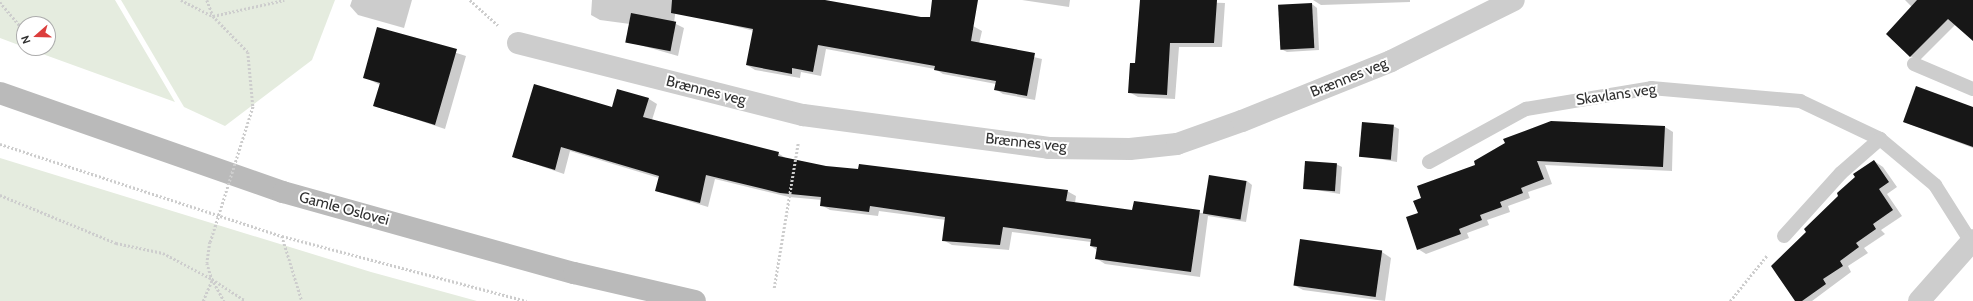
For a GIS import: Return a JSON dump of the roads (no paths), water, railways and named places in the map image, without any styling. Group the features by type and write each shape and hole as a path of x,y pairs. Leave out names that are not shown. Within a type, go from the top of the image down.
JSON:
{"street":[{"name":"Brænnes veg","path":"518,42 803,115 1049,148 1130,149 1177,144 1391,61 1514,0"},
{"name":"Gamle Oslovei","path":"0,93 283,192 574,273 695,301"},
{"name":"Skavlans veg","path":"1919,301 1972,241"}],"lane":[{"path":"1914,64 1973,89"},
{"name":"Skavlans veg","path":"1429,162 1526,109 1651,88 1800,101 1880,139 1935,185 1972,241"},
{"path":"1784,236 1841,173 1880,139"}]}
